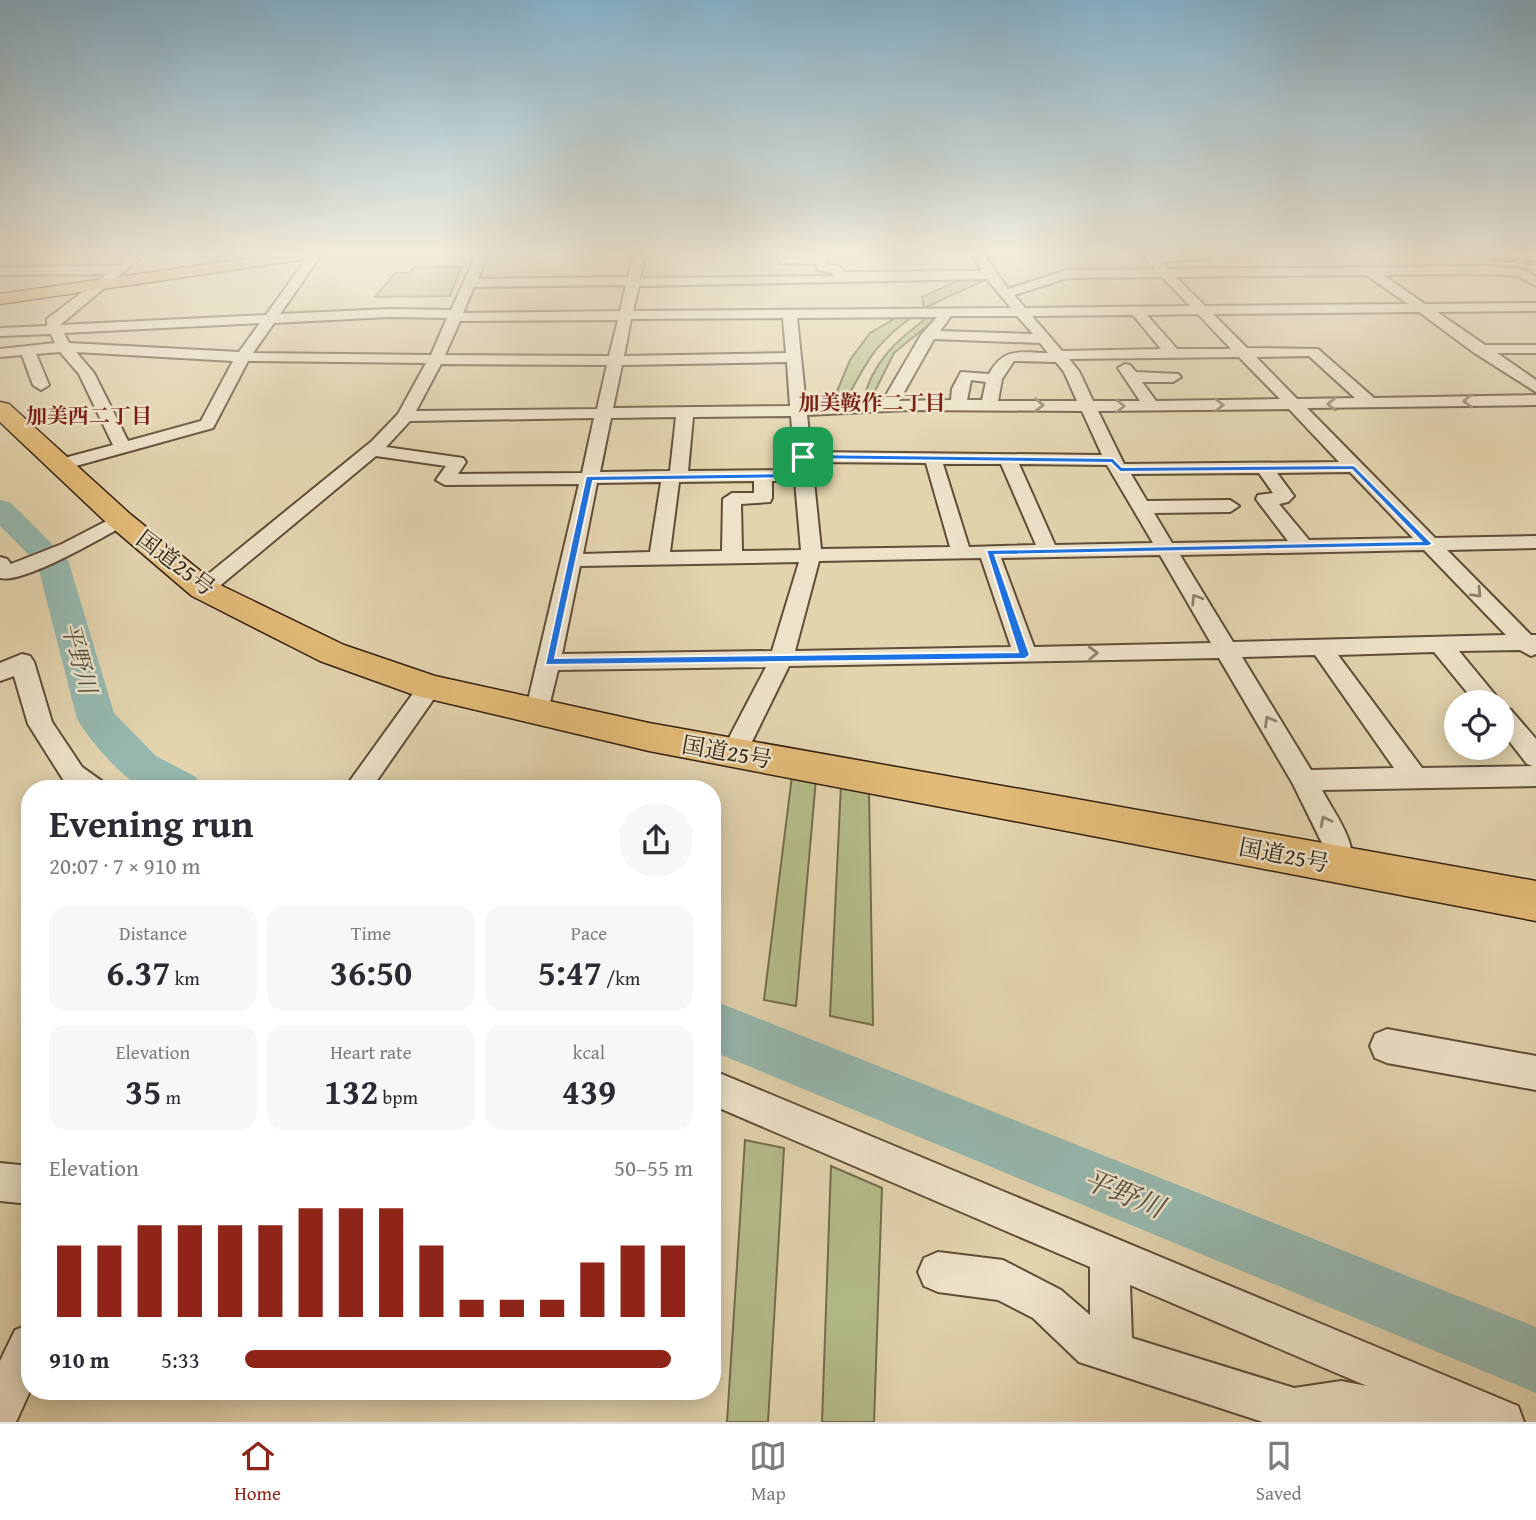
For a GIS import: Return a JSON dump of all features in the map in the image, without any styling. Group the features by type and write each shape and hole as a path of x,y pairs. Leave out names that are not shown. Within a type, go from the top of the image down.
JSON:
{"highway":[{"name":"国道25号","path":"0,409 120,520 203,589 332,653 430,687 537,713 734,753 1536,901"}],"street":[{"path":"53,321 64,347 86,373 123,447"},
{"path":"0,332 207,321"},
{"path":"59,465 207,424 243,357 270,321"},
{"path":"203,589 372,450 405,416 437,357 452,321"},
{"path":"537,713 625,321"},
{"path":"734,753 782,657 811,555 790,321"},
{"path":"887,408 905,371 939,321"},
{"path":"1029,321 1071,371 1116,465 1304,780 1336,844 1339,865"},
{"path":"1142,321 1173,354"},
{"path":"1213,321 1532,646"},
{"path":"1440,321 1536,387"},
{"path":"928,335 1042,339"},
{"path":"0,353 64,347 131,354 243,357 617,360 793,357"},
{"path":"1478,349 1536,349"},
{"path":"27,350 41,385"},
{"path":"990,405 990,391 995,379 1005,360 1010,357 1242,352 1313,352 1370,403"},
{"path":"1151,406 1128,373 1173,377"},
{"path":"959,405 960,389 966,375 995,379"},
{"path":"405,416 799,411 959,405 1295,405 1536,400"},
{"path":"659,558 685,412"},
{"path":"372,450 457,462 445,480 763,476 803,466 933,458 1116,465 1354,467"},
{"path":"933,458 961,552"},
{"path":"1008,459 1048,551"},
{"path":"1264,468 1285,496 1265,499 1303,546"},
{"path":"732,556 732,499 763,498 763,476"},
{"path":"1142,508 1230,506"},
{"path":"0,563 7,573 21,568 69,548 120,520"},
{"path":"571,560 1536,542"},
{"path":"989,552 1025,655"},
{"path":"548,662 1025,655 1440,644 1532,646"},
{"path":"1440,644 1479,690"},
{"path":"1320,646 1415,778"},
{"path":"0,673 22,662 40,724 73,774 81,780"},
{"path":"363,780 430,687"},
{"path":"1514,730 1536,757"},
{"path":"1304,780 1536,776"},
{"path":"1387,1046 1536,1073"},
{"path":"721,1097 1110,1255 1502,1422"},
{"path":"0,1182 21,1184"},
{"path":"1110,1255 1111,1352"},
{"path":"937,1272 1003,1280 1047,1304 1094,1347 1295,1416 1341,1403 1438,1422"},
{"path":"0,1408 21,1364"}],"green space":[{"path":"890,321 907,321 874,353 846,400 833,401 850,360 870,333"},
{"path":"922,321 933,321 894,353 870,401 863,401 879,363 906,334"},
{"path":"792,776 816,779 796,1006 764,1000"},
{"path":"841,785 869,790 873,1025 830,1016"},
{"path":"745,1140 784,1148 768,1422 727,1422"},
{"path":"831,1166 882,1188 874,1422 822,1422"}],"waterway":[{"name":"平野川","path":"0,509 52,560 96,719 142,767 165,780"},
{"name":"平野川","path":"721,1029 1536,1360"}],"district":[{"name":"加美鞍作二丁目","path":"872,403"},
{"name":"加美西二丁目","path":"89,416"}],"route":[{"path":"803,457 1113,460 1120,469 1354,467 1429,544 989,552 1025,655 548,662 589,478 804,475 803,457"}]}
